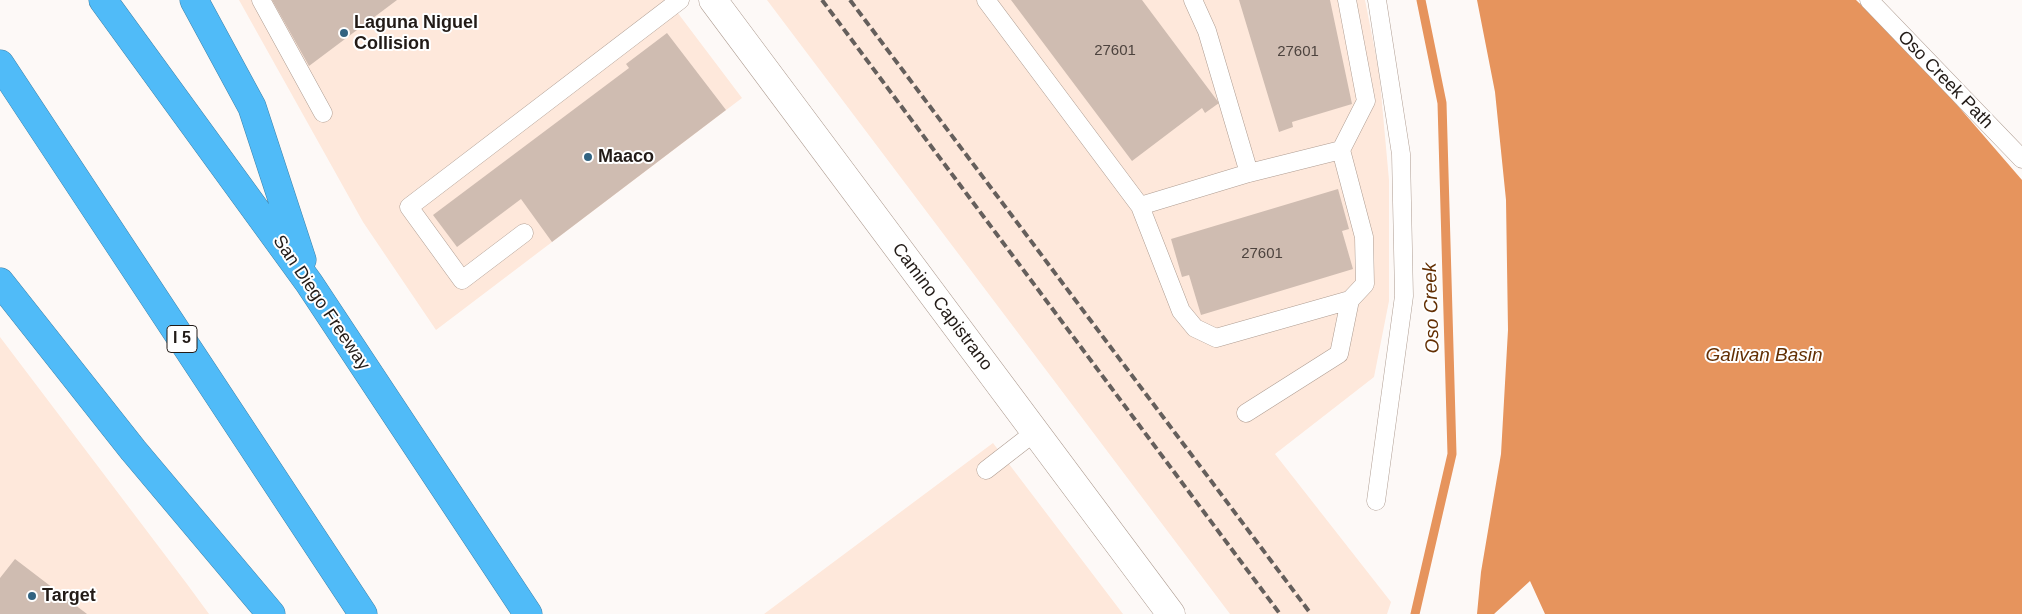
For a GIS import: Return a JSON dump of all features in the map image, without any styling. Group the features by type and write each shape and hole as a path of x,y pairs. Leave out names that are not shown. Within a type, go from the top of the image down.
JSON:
{"highway":[{"name":"San Diego Freeway","path":"103,0 310,283 528,614"},
{"path":"194,0 252,107 310,283"},
{"name":"I 5","path":"0,64 363,614"},
{"path":"0,282 133,450 271,614"}],"street":[{"name":"Camino Capistrano","path":"713,0 1171,614"}],"lane":[{"path":"261,0 323,113"},
{"path":"524,233 462,280 408,207 680,0"},
{"path":"986,0 1140,206 1181,311 1195,328 1216,338 1350,300 1365,284 1364,237 1341,150 1366,101 1348,0"},
{"path":"1193,0 1207,31 1249,173"},
{"path":"1376,501 1404,296 1401,154 1378,0"},
{"name":"Oso Creek Path","path":"1869,0 2022,159"},
{"path":"1140,206 1249,173 1341,150"},
{"path":"1246,413 1339,354 1350,300"},
{"path":"986,470 1035,432"}],"shaded area":[{"path":"239,0 668,0 742,98 436,330 363,222"},
{"path":"767,0 1365,0 1379,71 1389,180 1389,301 1374,377 1275,454 1391,602 1387,614 1230,614"},
{"path":"0,337 187,584 209,614 0,614"},
{"path":"993,443 1123,614 764,614"}],"water":[{"name":"Galivan Basin","path":"1477,0 1856,0 1896,38 1939,84 2022,180 2022,614 1545,614 1530,581 1494,614 1477,614 1481,572 1501,454 1508,330 1506,200 1495,92"}],"building":[{"path":"272,0 397,0 309,66"},
{"path":"1011,0 1142,0 1219,103 1205,113 1202,108 1132,161"},
{"path":"1239,0 1330,0 1352,104 1292,122 1293,127 1279,132"},
{"name":"Maaco","path":"667,33 726,110 552,242 521,199 457,247 433,215 629,68 626,64"},
{"path":"1338,189 1349,229 1342,231 1353,269 1201,315 1189,275 1182,277 1171,239"},
{"name":"Target","path":"15,559 87,614 0,614 0,578"}],"waterway":[{"name":"Oso Creek","path":"1415,614 1452,454 1442,103 1421,0"}],"railway":[{"path":"822,0 1280,614"},
{"path":"850,0 1311,614"}],"place":[{"name":"Laguna Niguel Collision","path":"344,33"},
{"name":"Maaco","path":"588,157"},
{"name":"Target","path":"32,596"}]}
